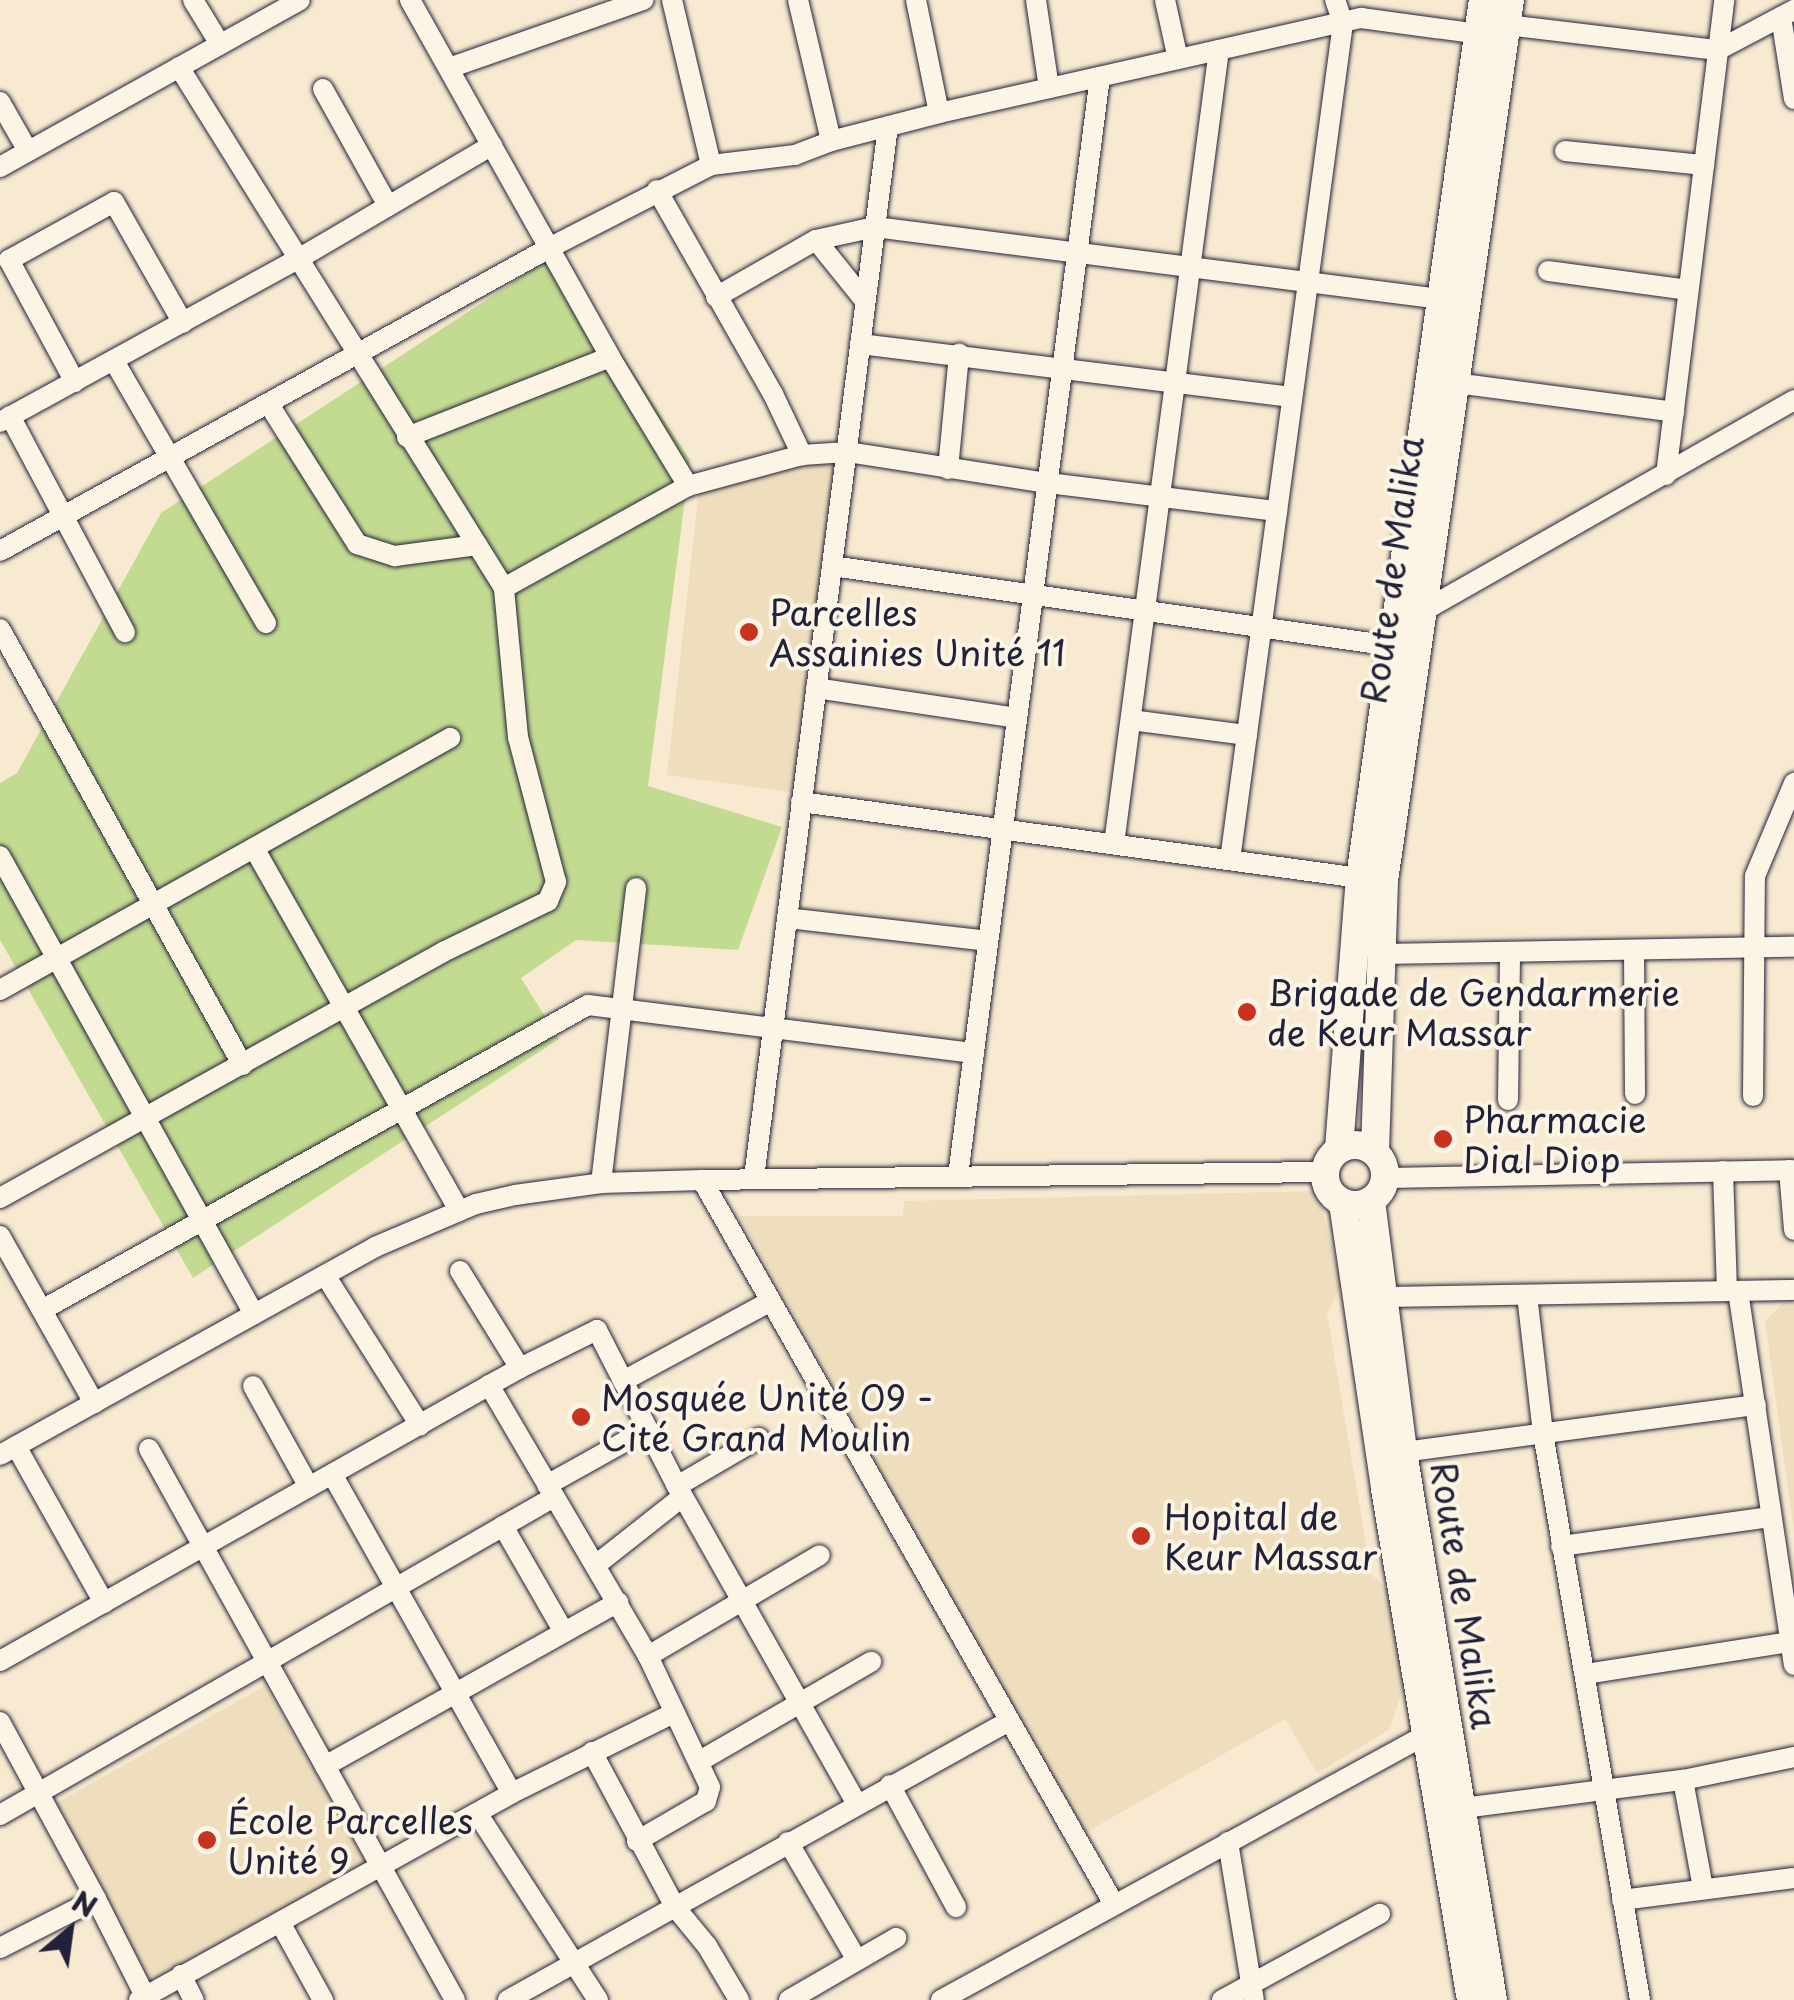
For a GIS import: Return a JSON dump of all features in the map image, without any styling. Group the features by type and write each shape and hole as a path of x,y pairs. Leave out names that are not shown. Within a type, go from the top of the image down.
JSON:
{"main road":[{"name":"Route de Malika","path":"1332,1161 1360,878 1483,0"},
{"name":"Route de Malika","path":"1470,2000 1429,1734 1385,1489 1368,1184 1384,881 1508,12"},
{"path":"1357,1145 1368,1184 1329,1191 1332,1161 1357,1145"},
{"name":"Route de Malika","path":"1368,1184 1403,1452 1493,2000"}],"street":[{"path":"193,0 220,44"},
{"path":"0,167 300,0"},
{"path":"410,0 610,357 688,486"},
{"path":"448,68 644,0"},
{"path":"672,0 712,165"},
{"path":"798,0 831,141"},
{"path":"916,0 939,113"},
{"path":"1036,0 1050,88"},
{"path":"1165,0 1178,59"},
{"path":"1230,860 1343,22 1334,0"},
{"path":"1666,474 1724,0"},
{"path":"1508,12 1718,50 1788,13 1794,99"},
{"path":"0,551 549,248 712,165 796,155 831,141 939,113 1361,18 1478,34"},
{"path":"1114,844 1220,50"},
{"path":"0,1198 443,952 548,901 556,882 518,737 504,588 180,66"},
{"path":"958,1176 1100,77"},
{"path":"324,89 388,206"},
{"path":"0,102 28,151"},
{"path":"754,1178 888,126"},
{"path":"126,632 66,514 5,419 298,259 492,145"},
{"path":"1565,151 1704,165"},
{"path":"658,190 773,394 802,455"},
{"path":"75,382 9,260 114,202 183,323"},
{"path":"716,297 816,240 875,227 1441,299"},
{"path":"816,240 865,301"},
{"path":"1548,271 1688,290"},
{"path":"860,344 1292,397"},
{"path":"948,469 959,354"},
{"path":"407,437 610,357"},
{"path":"114,361 266,623"},
{"path":"1456,382 1674,412"},
{"path":"1423,611 1794,400"},
{"path":"268,403 357,544 395,556 476,545"},
{"path":"504,588 688,486 802,455 846,452 1048,484 1277,511"},
{"path":"832,566 1392,646"},
{"path":"0,629 243,1065"},
{"path":"816,688 1017,718"},
{"path":"1130,720 1247,735"},
{"path":"0,990 450,738"},
{"path":"1752,1096 1755,876 1794,783"},
{"path":"802,802 1360,878"},
{"path":"254,848 459,1211"},
{"path":"0,856 254,1314"},
{"path":"602,1183 636,888"},
{"path":"787,918 988,940"},
{"path":"1378,954 1794,948"},
{"path":"1634,950 1635,1094"},
{"path":"1508,1100 1510,952"},
{"path":"42,1310 588,1005 974,1053"},
{"path":"104,1603 8,1450 325,1275 459,1211 515,1195 602,1183 958,1176 1332,1161"},
{"path":"1368,1184 1792,1170 1794,1230"},
{"path":"1723,1171 1733,1291 1756,1405 1771,1517 1787,1566 1794,1666"},
{"path":"702,1180 1114,1904"},
{"path":"0,1236 94,1403"},
{"path":"460,1271 520,1368"},
{"path":"325,1275 420,1425"},
{"path":"1383,1298 1794,1290"},
{"path":"1527,1295 1543,1433 1640,2000"},
{"path":"623,1381 771,1301"},
{"path":"0,1661 520,1368 597,1330 679,1492 856,1804"},
{"path":"253,1386 309,1487"},
{"path":"490,1386 648,1656 710,1788 706,1800 638,1841"},
{"path":"1403,1452 1756,1405"},
{"path":"0,1815 503,1526 647,1428"},
{"path":"596,1565 679,1492 759,1438"},
{"path":"149,1449 456,2000"},
{"path":"332,1474 512,1793"},
{"path":"1562,1546 1771,1517"},
{"path":"503,1526 564,1632"},
{"path":"648,1656 820,1554"},
{"path":"325,1766 618,1602"},
{"path":"1585,1674 1790,1642"},
{"path":"700,1762 871,1662"},
{"path":"0,1722 96,1899 142,1998 282,1924 512,1793 672,1714"},
{"path":"508,2000 1009,1721"},
{"path":"942,2000 1429,1734"},
{"path":"592,1752 675,1907 707,1946 729,1997"},
{"path":"1463,1808 1683,1780 1794,1757"},
{"path":"1683,1780 1703,1888"},
{"path":"890,1786 956,1907"},
{"path":"478,1812 598,2000"},
{"path":"788,1842 857,1960"},
{"path":"1228,1842 1253,1992"},
{"path":"1622,1900 1794,1878"},
{"path":"0,1948 96,1899"},
{"path":"1222,2000 1253,1992 1380,1914"},
{"path":"282,1924 323,2000"},
{"path":"789,2000 896,1938"},
{"path":"181,1975 194,2000"}],"shaded area":[{"name":"Parcelles Assainies Unité 11","path":"835,455 796,793 667,775 699,490"},
{"name":"Hopital de Keur Massar","path":"1318,1191 1341,1286 1327,1314 1371,1574 1393,1594 1405,1684 1389,1730 1317,1773 1285,1719 1083,1834 739,1216 903,1216 904,1201"},
{"path":"1783,1303 1794,1303 1794,1533 1765,1321"},
{"name":"École Parcelles Unité 9","path":"265,1686 371,1871 150,1995 44,1810"}],"green space":[{"path":"556,254 690,460 648,786 782,827 738,950 576,940 521,978 559,1039 193,1278 0,940 0,783 17,773 161,513"}],"place":[{"name":"Parcelles Assainies Unité 11","path":"749,632"},
{"name":"Brigade de Gendarmerie de Keur Massar","path":"1247,1012"},
{"name":"Pharmacie Dial Diop","path":"1443,1139"},
{"name":"Mosquée Unité 09 - Cité Grand Moulin","path":"581,1417"},
{"name":"Hopital de Keur Massar","path":"1141,1536"},
{"name":"École Parcelles Unité 9","path":"207,1840"}]}
